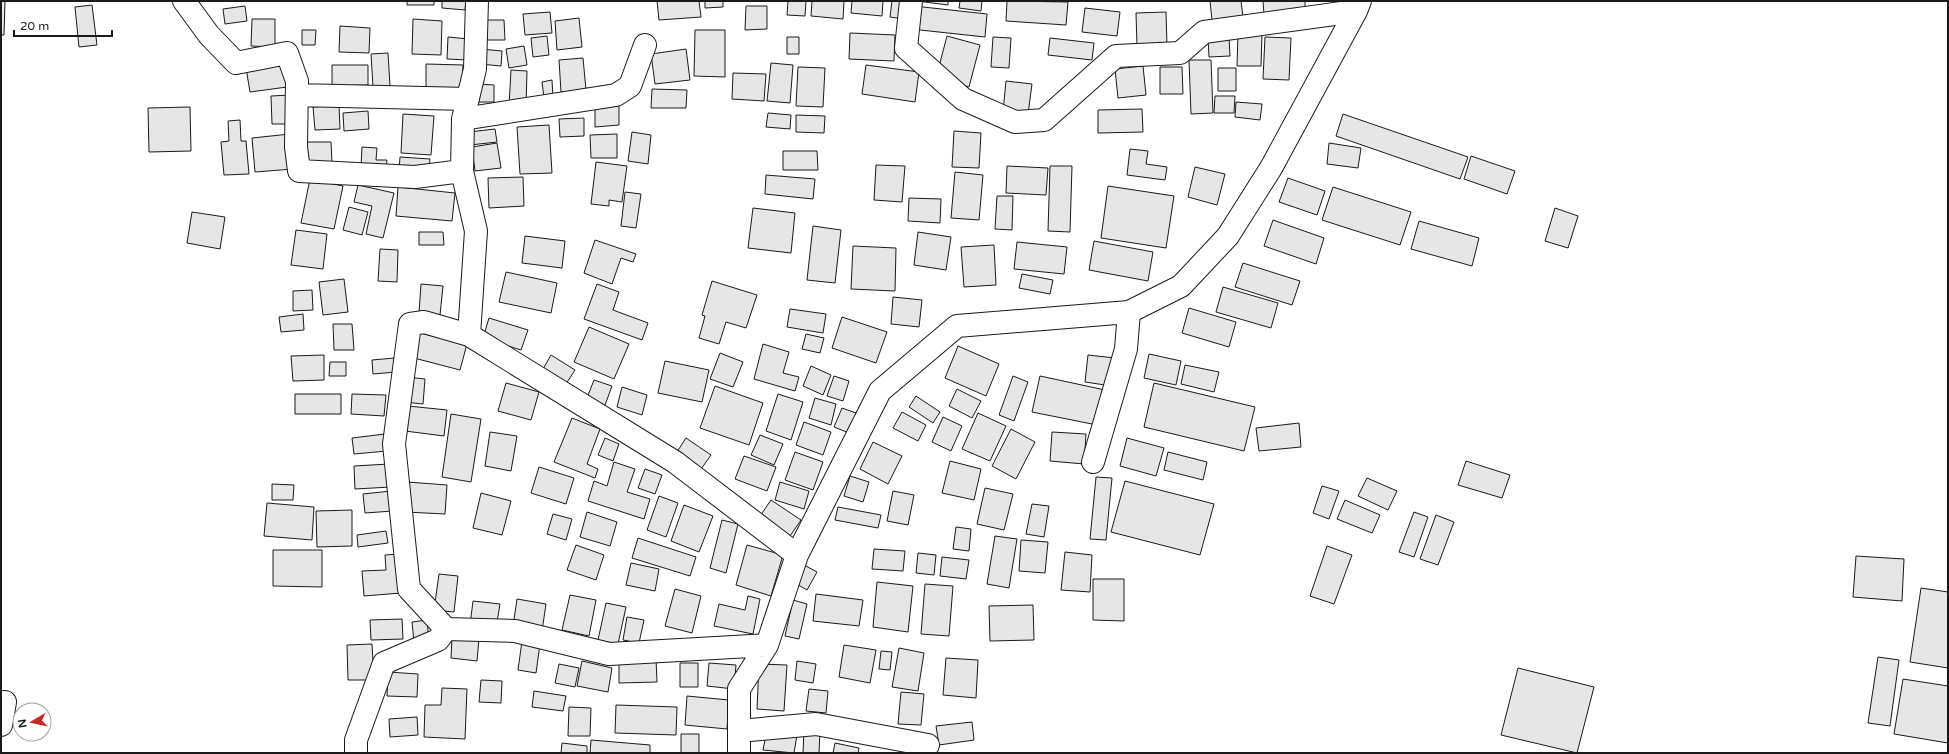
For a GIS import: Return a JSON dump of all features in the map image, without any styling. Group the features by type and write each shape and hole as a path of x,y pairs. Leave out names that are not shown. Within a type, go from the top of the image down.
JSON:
{"street":[{"path":"184,1 209,35 236,63 288,53 297,81 296,147 299,171 415,177 462,170"},
{"path":"469,335 476,231 462,170 465,109 475,69 477,1"},
{"path":"911,1 906,48 963,99 1015,122 1044,120 1116,56 1180,53 1204,32 1358,6"},
{"path":"739,753 739,689 766,645 797,555 880,391 957,326 1129,312 1181,286 1228,236 1271,168 1358,6"},
{"path":"297,95 465,109 616,95 630,86 645,45"},
{"path":"1093,462 1126,349 1129,312"},
{"path":"766,645 609,654 515,631 446,629 409,589 394,444 410,324 424,322 469,335 675,462 797,555"},
{"path":"356,753 356,740 384,663 438,640 446,629"},
{"path":"1,702 5,702 1,725"},
{"path":"739,731 816,724 928,744"}],"building":[{"path":"1,1 5,1 4,35 1,35"},
{"path":"407,1 434,1 434,5 407,5"},
{"path":"442,1 466,1 465,10 442,8"},
{"path":"657,1 699,1 701,17 659,20"},
{"path":"705,1 723,1 723,7 705,8"},
{"path":"788,1 806,1 805,16 787,15"},
{"path":"812,1 844,1 843,19 811,16"},
{"path":"852,1 883,1 882,16 851,13"},
{"path":"892,1 907,1 904,19 890,17"},
{"path":"917,1 948,1 948,5"},
{"path":"960,1 982,1 981,11 959,8"},
{"path":"1007,1 1068,2 1066,25 1006,21"},
{"path":"1210,1 1241,1 1243,17 1212,20"},
{"path":"1263,1 1305,1 1305,12 1264,15"},
{"path":"92,5 97,45 79,47 75,7"},
{"path":"245,6 247,21 225,24 223,9"},
{"path":"746,6 767,6 767,29 745,30"},
{"path":"914,6 987,14 985,37 911,29"},
{"path":"1085,8 1120,12 1117,36 1082,32"},
{"path":"550,12 552,33 525,35 523,14"},
{"path":"1166,12 1167,46 1137,46 1136,13"},
{"path":"579,18 582,47 557,50 555,21"},
{"path":"252,19 275,19 275,47 251,46"},
{"path":"413,19 442,21 441,55 412,54"},
{"path":"486,20 504,20 505,40 486,40"},
{"path":"340,26 370,28 369,53 339,52"},
{"path":"302,30 316,30 315,45 302,45"},
{"path":"695,30 725,30 725,77 694,76"},
{"path":"850,33 895,35 894,61 849,59"},
{"path":"1238,34 1262,34 1261,66 1237,66"},
{"path":"547,36 549,55 533,57 531,38"},
{"path":"947,36 980,45 969,87 936,78"},
{"path":"448,37 469,39 468,60 447,59"},
{"path":"787,37 799,37 799,54 787,54"},
{"path":"993,37 1011,38 1009,68 991,67"},
{"path":"1229,37 1230,56 1209,57 1208,38"},
{"path":"1265,37 1291,38 1289,80 1263,79"},
{"path":"1050,38 1094,43 1092,60 1048,55"},
{"path":"524,46 527,65 509,68 506,49"},
{"path":"481,49 502,51 501,66 480,64"},
{"path":"686,49 690,80 655,84 651,54"},
{"path":"388,53 390,86 373,87 371,54"},
{"path":"583,58 586,90 561,92 559,60"},
{"path":"1189,60 1211,60 1213,113 1191,114"},
{"path":"284,63 287,87 250,92 246,68"},
{"path":"771,63 793,65 790,103 767,101"},
{"path":"426,64 463,65 462,89 426,88"},
{"path":"332,65 368,65 368,85 332,86"},
{"path":"866,65 919,72 915,102 862,94"},
{"path":"1143,66 1146,95 1118,98 1115,69"},
{"path":"798,67 825,68 823,107 796,106"},
{"path":"1160,67 1182,67 1183,94 1160,94"},
{"path":"1218,68 1236,68 1236,91 1218,91"},
{"path":"511,70 527,71 526,107 509,106"},
{"path":"733,73 766,74 764,101 732,99"},
{"path":"552,80 553,98 544,98 542,82"},
{"path":"1006,81 1032,84 1028,114 1003,112"},
{"path":"478,84 494,85 494,102 478,102"},
{"path":"652,89 687,90 686,108 651,108"},
{"path":"290,95 291,124 272,124 271,96"},
{"path":"1215,96 1235,96 1234,113 1214,113"},
{"path":"1236,102 1262,104 1260,120 1235,117"},
{"path":"339,105 340,129 315,130 313,107"},
{"path":"619,106 619,125 595,127 595,108"},
{"path":"190,107 191,151 149,152 148,108"},
{"path":"1142,109 1143,132 1098,133 1098,110"},
{"path":"368,111 369,129 344,131 343,113"},
{"path":"768,113 791,115 790,129 766,127"},
{"path":"403,114 434,116 431,155 401,153"},
{"path":"1343,114 1468,157 1460,179 1336,136"},
{"path":"796,115 825,116 824,133 796,132"},
{"path":"584,118 584,136 560,137 559,119"},
{"path":"240,120 241,141 246,141 249,174 224,175 221,142 229,141 228,121"},
{"path":"549,125 552,173 520,174 517,127"},
{"path":"495,129 497,142 470,145 469,132"},
{"path":"954,131 981,133 979,168 952,167"},
{"path":"632,132 651,135 648,164 628,161"},
{"path":"290,134 293,169 255,172 252,138"},
{"path":"617,134 617,158 591,158 590,135"},
{"path":"305,142 331,142 332,163 306,164"},
{"path":"497,143 501,168 475,171 472,147"},
{"path":"1329,143 1361,148 1358,168 1327,164"},
{"path":"362,147 377,148 376,160 387,160 386,169 361,167"},
{"path":"1130,149 1148,151 1146,164 1167,167 1165,180 1127,175"},
{"path":"783,151 817,151 818,170 783,170"},
{"path":"1471,156 1515,171 1507,194 1464,179"},
{"path":"400,157 430,159 429,172 399,170"},
{"path":"596,162 627,166 622,202 609,200 609,206 591,204"},
{"path":"876,165 905,166 902,202 874,200"},
{"path":"1007,166 1048,168 1046,195 1006,193"},
{"path":"1050,166 1072,166 1070,232 1048,231"},
{"path":"1195,167 1225,174 1217,205 1188,197"},
{"path":"955,172 983,175 979,220 951,218"},
{"path":"766,175 815,179 813,199 765,194"},
{"path":"523,177 524,206 489,208 488,178"},
{"path":"1288,178 1325,191 1317,215 1279,202"},
{"path":"310,179 343,186 334,229 301,223"},
{"path":"358,185 394,193 383,238 366,234 372,206 354,202"},
{"path":"1108,186 1174,196 1166,248 1101,238"},
{"path":"398,187 455,193 452,221 396,216"},
{"path":"1333,187 1411,212 1400,245 1322,220"},
{"path":"625,192 641,194 636,228 621,226"},
{"path":"997,196 1013,196 1012,230 995,229"},
{"path":"909,198 941,199 940,223 908,221"},
{"path":"349,207 368,212 362,235 343,230"},
{"path":"753,208 795,213 791,253 748,248"},
{"path":"1555,208 1578,216 1568,248 1545,241"},
{"path":"192,212 225,217 220,249 187,243"},
{"path":"1273,220 1324,238 1316,264 1264,246"},
{"path":"1419,221 1479,238 1472,266 1411,249"},
{"path":"813,226 841,230 835,283 807,280"},
{"path":"296,230 327,234 323,269 291,265"},
{"path":"419,232 443,232 444,245 419,245"},
{"path":"918,232 951,237 946,270 914,265"},
{"path":"525,236 565,241 562,268 522,263"},
{"path":"595,240 636,254 633,262 621,258 612,284 584,273"},
{"path":"1094,241 1153,252 1148,281 1089,270"},
{"path":"1017,242 1067,247 1064,274 1014,269"},
{"path":"994,245 996,285 964,287 961,247"},
{"path":"853,246 896,248 895,291 851,289"},
{"path":"380,249 398,250 397,282 378,281"},
{"path":"1243,263 1300,281 1292,305 1235,287"},
{"path":"506,272 557,283 551,313 499,302"},
{"path":"1022,274 1053,280 1050,294 1019,288"},
{"path":"344,279 348,312 323,315 319,282"},
{"path":"712,281 757,295 746,328 726,322 719,344 699,338 705,316 702,315"},
{"path":"421,284 443,286 440,315 419,313"},
{"path":"597,284 619,292 613,310 648,323 642,340 584,319"},
{"path":"1223,287 1278,303 1271,328 1216,312"},
{"path":"312,290 313,310 293,311 293,291"},
{"path":"893,297 922,300 919,327 891,324"},
{"path":"1189,308 1236,322 1229,347 1182,333"},
{"path":"790,309 826,314 823,333 787,327"},
{"path":"303,314 304,330 281,332 279,317"},
{"path":"842,317 887,332 876,363 832,348"},
{"path":"489,318 528,330 521,350 483,338"},
{"path":"333,324 352,324 354,350 334,350"},
{"path":"589,327 629,344 614,379 574,362"},
{"path":"420,333 467,344 460,370 414,358"},
{"path":"806,334 824,338 820,353 802,349"},
{"path":"763,344 789,352 783,373 799,377 795,391 754,379"},
{"path":"958,346 999,364 986,396 945,378"},
{"path":"720,353 743,362 733,387 710,379"},
{"path":"1149,354 1181,361 1176,385 1144,378"},
{"path":"324,355 324,380 293,381 291,356"},
{"path":"551,355 575,370 566,384 543,369"},
{"path":"1088,355 1115,358 1112,386 1085,382"},
{"path":"395,358 396,372 373,374 372,360"},
{"path":"665,361 709,370 702,402 658,393"},
{"path":"330,362 346,362 346,376 329,376"},
{"path":"1185,365 1219,372 1214,392 1181,384"},
{"path":"811,366 831,375 823,395 803,386"},
{"path":"834,376 849,381 843,401 827,396"},
{"path":"1013,376 1028,382 1014,421 999,415"},
{"path":"1040,376 1105,390 1097,425 1032,412"},
{"path":"407,377 425,379 423,404 405,402"},
{"path":"594,380 612,386 605,405 587,398"},
{"path":"506,383 539,392 531,420 498,411"},
{"path":"1154,383 1255,407 1244,451 1144,427"},
{"path":"715,386 763,403 749,445 700,428"},
{"path":"622,387 647,395 642,415 617,407"},
{"path":"957,389 981,401 972,418 949,406"},
{"path":"295,394 341,394 341,414 295,414"},
{"path":"352,394 386,395 384,416 351,414"},
{"path":"778,394 803,402 791,440 766,431"},
{"path":"916,396 940,412 933,423 909,407"},
{"path":"815,398 836,404 831,425 809,418"},
{"path":"408,406 447,410 444,436 405,431"},
{"path":"842,408 856,413 849,433 834,427"},
{"path":"902,412 926,425 918,441 893,428"},
{"path":"978,413 1006,426 990,461 962,449"},
{"path":"451,414 481,419 471,482 442,477"},
{"path":"943,417 962,426 951,451 932,442"},
{"path":"572,418 600,429 587,464 598,469 595,478 554,462"},
{"path":"804,422 831,432 823,455 796,445"},
{"path":"1299,423 1301,447 1259,451 1256,428"},
{"path":"1011,429 1035,442 1016,479 992,466"},
{"path":"490,432 517,436 511,471 485,466"},
{"path":"1052,432 1086,434 1084,464 1050,461"},
{"path":"385,434 387,451 354,454 352,438"},
{"path":"760,435 783,444 774,465 751,455"},
{"path":"605,438 619,444 613,461 598,455"},
{"path":"686,438 711,455 699,472 675,455"},
{"path":"1127,438 1164,448 1156,476 1120,466"},
{"path":"873,442 902,456 888,484 860,469"},
{"path":"795,452 823,462 813,490 785,480"},
{"path":"1168,452 1207,462 1203,480 1164,470"},
{"path":"744,456 776,467 767,491 735,479"},
{"path":"950,461 981,469 974,500 942,493"},
{"path":"1466,461 1510,475 1502,498 1458,485"},
{"path":"614,462 635,469 627,492 650,499 644,519 588,501 594,481 607,486"},
{"path":"389,464 391,487 355,489 354,466"},
{"path":"539,467 574,478 566,504 531,493"},
{"path":"645,469 662,475 655,494 638,488"},
{"path":"850,476 869,482 863,502 844,496"},
{"path":"1096,477 1112,478 1106,540 1090,539"},
{"path":"1367,478 1397,491 1388,510 1358,496"},
{"path":"1125,481 1214,504 1200,555 1111,532"},
{"path":"407,482 447,485 445,514 405,512"},
{"path":"780,482 809,491 804,509 775,500"},
{"path":"272,484 294,485 293,500 272,500"},
{"path":"1322,486 1339,491 1329,519 1313,513"},
{"path":"985,488 1013,494 1004,530 977,524"},
{"path":"391,491 393,511 365,513 363,494"},
{"path":"893,491 914,495 908,525 887,521"},
{"path":"481,493 511,501 502,535 473,528"},
{"path":"659,496 678,503 666,537 647,530"},
{"path":"771,500 801,520 790,536 760,516"},
{"path":"1345,500 1380,515 1372,533 1337,519"},
{"path":"267,503 314,507 312,540 264,536"},
{"path":"1032,504 1049,506 1044,537 1026,534"},
{"path":"684,505 713,516 699,552 671,541"},
{"path":"838,507 881,515 878,528 835,520"},
{"path":"352,510 352,546 317,547 316,511"},
{"path":"587,512 617,522 610,546 580,537"},
{"path":"1414,512 1428,517 1414,557 1399,552"},
{"path":"553,514 572,519 566,540 547,534"},
{"path":"1436,515 1454,522 1438,565 1420,559"},
{"path":"722,520 738,524 726,573 710,568"},
{"path":"956,527 971,529 969,551 953,549"},
{"path":"386,531 388,543 358,547 357,535"},
{"path":"995,536 1017,539 1009,588 987,584"},
{"path":"638,538 696,557 690,576 632,558"},
{"path":"1021,540 1048,542 1045,573 1019,571"},
{"path":"576,545 604,555 596,580 567,570"},
{"path":"747,545 783,555 771,596 736,585"},
{"path":"1327,546 1352,555 1334,604 1310,596"},
{"path":"874,549 905,551 903,571 872,569"},
{"path":"273,550 322,550 322,587 273,586"},
{"path":"1065,552 1092,555 1090,592 1061,590"},
{"path":"918,553 936,555 934,575 916,573"},
{"path":"399,554 401,593 364,596 362,571 386,570 385,555"},
{"path":"1856,556 1904,559 1902,601 1853,597"},
{"path":"942,557 969,560 966,579 940,576"},
{"path":"631,563 659,569 655,591 626,585"},
{"path":"804,565 817,572 807,590 795,583"},
{"path":"439,574 458,576 454,612 434,610"},
{"path":"1093,579 1124,579 1124,621 1093,620"},
{"path":"877,582 913,586 908,632 873,627"},
{"path":"925,584 953,586 949,636 921,634"},
{"path":"1921,588 1948,592 1948,668 1910,662"},
{"path":"675,589 701,596 692,633 665,626"},
{"path":"816,594 863,600 859,626 813,621"},
{"path":"570,595 596,600 589,636 562,630"},
{"path":"748,596 760,599 753,634 714,626 719,604 745,610"},
{"path":"517,599 546,604 542,631 513,626"},
{"path":"793,600 807,604 799,639 785,636"},
{"path":"473,601 500,604 496,628 470,625"},
{"path":"606,603 626,607 618,644 598,640"},
{"path":"1033,605 1034,640 990,641 989,606"},
{"path":"627,617 644,620 639,643 623,640"},
{"path":"402,619 403,639 371,640 370,620"},
{"path":"427,620 429,640 414,642 412,622"},
{"path":"452,637 479,639 477,661 451,658"},
{"path":"522,641 540,644 536,673 518,670"},
{"path":"372,644 374,680 348,680 347,645"},
{"path":"844,645 876,650 870,683 839,677"},
{"path":"899,648 924,653 918,691 892,687"},
{"path":"881,651 892,652 890,670 879,669"},
{"path":"1878,657 1899,660 1890,726 1868,723"},
{"path":"656,658 657,682 619,683 619,659"},
{"path":"946,658 978,660 976,698 943,695"},
{"path":"582,661 612,668 608,692 577,686"},
{"path":"797,661 816,664 813,683 795,680"},
{"path":"680,663 698,663 698,687 680,687"},
{"path":"709,663 736,665 734,689 707,686"},
{"path":"559,664 579,668 575,687 555,683"},
{"path":"759,664 787,665 784,711 757,709"},
{"path":"1518,668 1594,687 1577,753 1501,735"},
{"path":"388,672 418,674 417,697 387,696"},
{"path":"1903,679 1948,686 1948,743 1894,734"},
{"path":"481,680 502,681 501,703 479,702"},
{"path":"442,688 467,689 465,739 424,737 425,705 441,705"},
{"path":"809,689 828,691 826,713 806,711"},
{"path":"534,691 566,696 563,711 532,707"},
{"path":"901,692 924,694 921,725 898,724"},
{"path":"687,696 729,700 727,729 685,725"},
{"path":"616,705 677,707 676,735 615,733"},
{"path":"569,707 591,708 590,736 568,736"},
{"path":"417,717 418,735 390,737 389,719"},
{"path":"972,722 974,740 939,745 936,726"},
{"path":"767,730 797,735 794,753 763,750"},
{"path":"804,730 820,731 819,753 803,753"},
{"path":"681,734 699,734 699,753 681,753"},
{"path":"591,740 650,745 650,753 590,753"},
{"path":"562,743 587,746 587,753 561,753"},
{"path":"835,743 859,748 858,753 833,753"}]}
